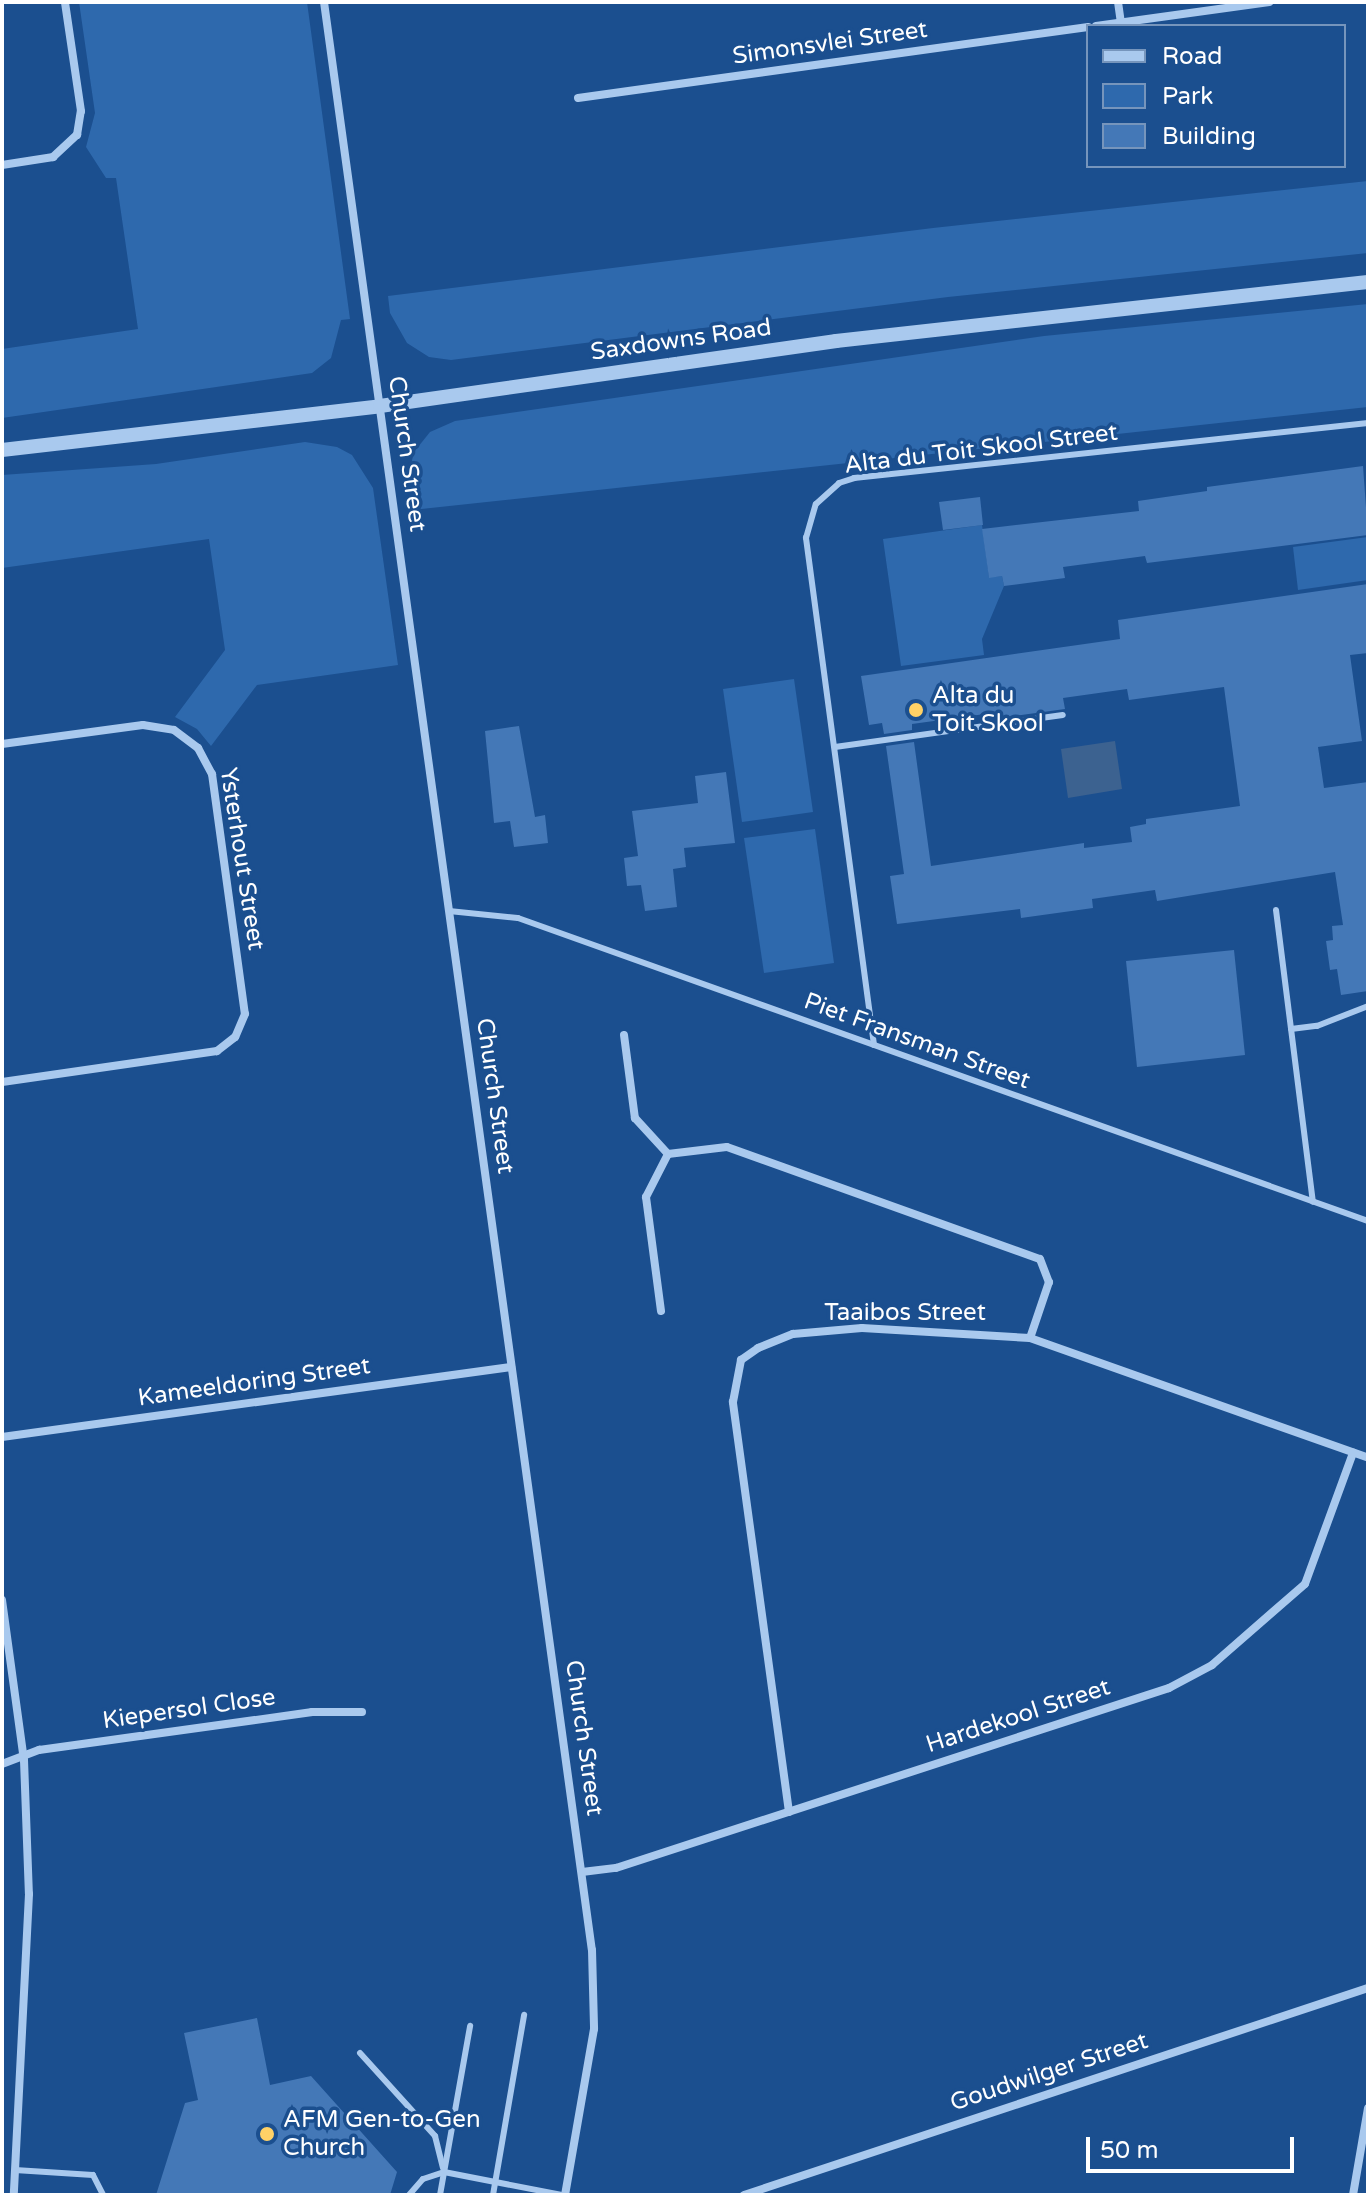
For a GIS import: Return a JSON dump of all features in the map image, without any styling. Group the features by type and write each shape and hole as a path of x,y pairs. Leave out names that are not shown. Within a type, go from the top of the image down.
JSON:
{"street":[{"path":"2,165 53,157 77,135 81,111 65,2"},
{"name":"Church Street","path":"324,2 582,1872 596,2004 564,2195"},
{"path":"1118,2 1121,23"},
{"path":"1113,24 1269,2"},
{"name":"Simonsvlei Street","path":"578,98 1086,27"},
{"name":"Saxdowns Road","path":"2,450 380,406 836,341 1368,282"},
{"name":"Ysterhout Street","path":"2,744 143,725 174,730 198,748 212,774 244,1002 235,1037 206,1054 2,1082"},
{"path":"624,1035 635,1118 668,1154"},
{"path":"668,1154 727,1147 1032,1254 1045,1267 1049,1282 1030,1338"},
{"path":"661,1311 646,1197 668,1154"},
{"name":"Taaibos Street","path":"789,1812 733,1402 741,1360 782,1337 862,1328 1030,1338 1368,1458"},
{"name":"Kameeldoring Street","path":"2,1437 511,1367"},
{"name":"Hardekool Street","path":"582,1872 616,1868 1169,1688 1212,1665 1305,1584 1353,1453"},
{"path":"2,1600 24,1760 29,1894 14,2195"},
{"name":"Kiepersol Close","path":"2,1764 24,1760 55,1748 312,1712 362,1712"},
{"name":"Goudwilger Street","path":"744,2195 1368,1988"},
{"path":"1353,2195 1368,2108"}],"lane":[{"name":"Alta du Toit Skool Street","path":"874,1045 806,538 816,504 839,483 1368,423"},
{"path":"835,747 1063,715"},
{"path":"1276,910 1313,1202"},
{"name":"Piet Fransman Street","path":"449,911 518,918 1368,1221"},
{"path":"1291,1029 1317,1026 1368,1006"},
{"path":"493,2195 524,2015"},
{"path":"440,2195 470,2026"},
{"path":"360,2053 435,2136 444,2172"},
{"path":"15,2170 93,2175 103,2195"},
{"path":"409,2195 423,2179 444,2172 564,2195"}],"green space":[{"path":"79,2 307,2 350,319 341,320 331,358 312,373 2,418 2,349 138,329 116,178 106,178 86,147 95,113"},
{"path":"1368,181 1368,253 948,297 451,360 429,357 407,343 390,313 388,296 933,228"},
{"path":"1368,304 1368,407 412,510 408,477 414,452 430,432 455,421 1044,336"},
{"path":"305,442 337,447 352,455 373,488 398,665 257,685 211,746 197,729 175,717 225,650 209,539 2,568 2,475 156,464"},
{"path":"982,525 989,577 1002,576 1004,586 982,639 984,655 901,666 883,539"},
{"path":"1368,537 1368,580 1298,590 1293,547"},
{"path":"794,679 813,812 742,822 723,689"},
{"path":"815,829 834,963 764,973 744,838"}],"shaded area":[{"path":"1115,741 1122,789 1068,798 1061,749"}],"building":[{"path":"1363,466 1368,535 1147,563 1145,556 1063,567 1065,578 1004,586 1002,576 989,578 982,529 1139,511 1138,501 1207,491 1207,487"},
{"path":"980,497 983,525 943,530 939,502"},
{"path":"1368,584 1368,653 1350,655 1362,741 1318,747 1324,788 1368,782 1368,991 1341,995 1337,969 1330,970 1326,941 1333,940 1332,926 1343,925 1335,872 1157,901 1155,890 1092,899 1093,908 1021,918 1020,909 897,924 890,876 904,874 886,746 914,742 931,866 1084,843 1084,848 1132,842 1130,827 1146,824 1146,819 1240,806 1224,687 1129,700 1127,689 1063,698 1065,709 993,719 992,713 912,724 912,730 884,734 882,723 869,725 861,676 1120,639 1118,620"},
{"path":"519,726 535,817 545,815 548,843 514,847 510,821 494,823 485,731"},
{"path":"726,772 735,843 684,848 686,867 673,869 677,907 645,911 641,885 627,886 624,858 638,856 632,811 698,803 695,776"},
{"path":"1234,950 1245,1055 1137,1067 1126,961"},
{"name":"AFM Gen-to-Gen Church","path":"257,2018 270,2085 311,2076 397,2172 390,2195 156,2195 185,2103 198,2100 184,2033"}],"place":[{"name":"Alta du Toit Skool","path":"916,710"},
{"name":"AFM Gen-to-Gen Church","path":"267,2134"}]}
